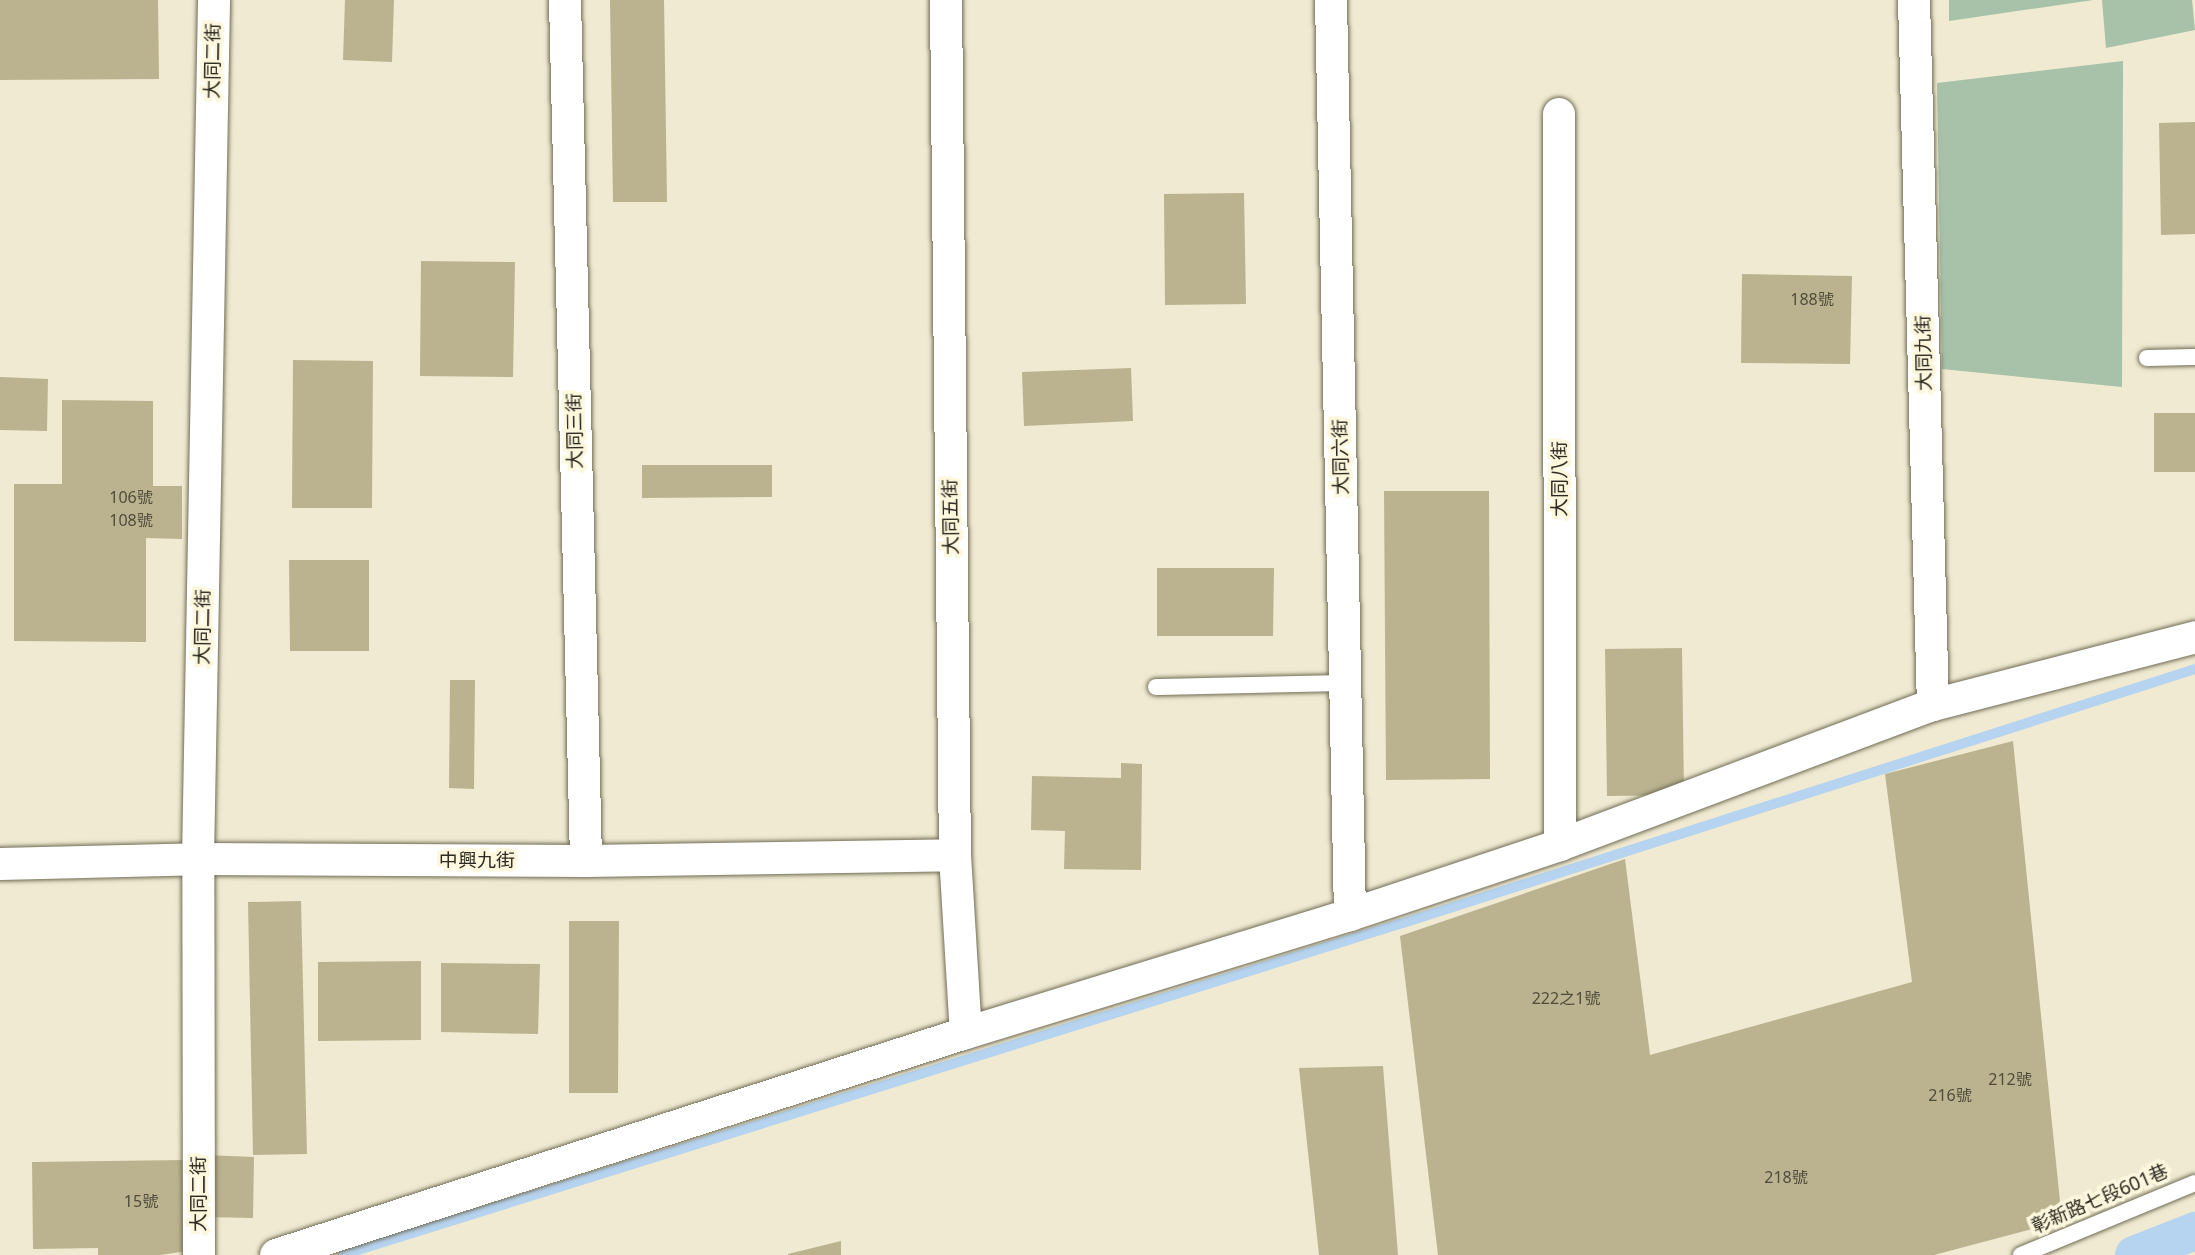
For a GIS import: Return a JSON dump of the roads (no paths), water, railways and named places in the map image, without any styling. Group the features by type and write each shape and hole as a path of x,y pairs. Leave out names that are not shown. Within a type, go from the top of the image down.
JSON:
{"street":[{"name":"大同二街","path":"199,1255 198,859 214,0"},
{"name":"大同三街","path":"565,0 586,861"},
{"name":"大同五街","path":"946,0 955,855 966,1033"},
{"name":"大同六街","path":"1331,0 1350,915"},
{"name":"大同九街","path":"1914,0 1933,705"},
{"name":"大同八街","path":"1559,114 1560,845"},
{"path":"276,1255 966,1033 1350,915 1560,845 1933,705 2195,637"},
{"name":"中興九街","path":"0,864 198,859 586,861 955,855"}],"lane":[{"path":"2147,358 2195,357"},
{"path":"1156,687 1346,683"},
{"name":"彰新路七段601巷","path":"2021,1255 2195,1183"}],"waterway":[{"path":"342,1255 1403,923 2195,669"},
{"path":"2134,1255 2195,1231"}]}
